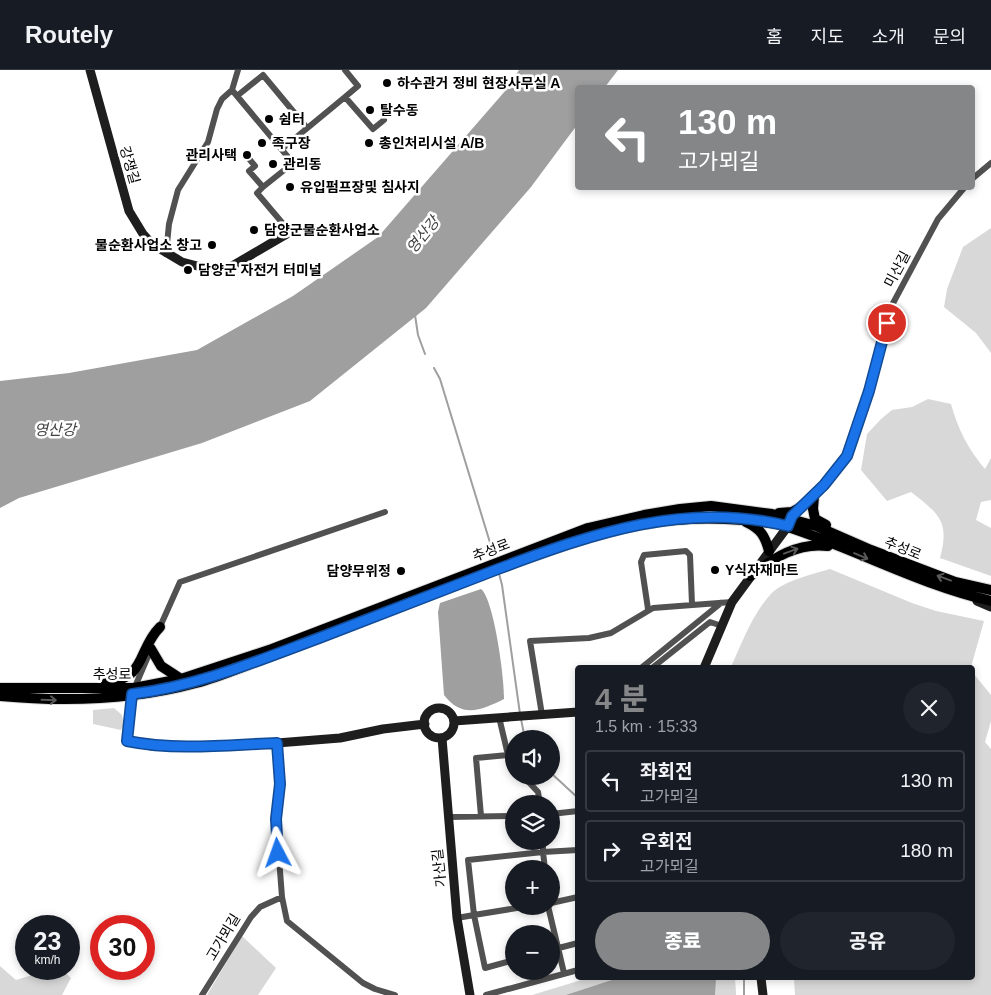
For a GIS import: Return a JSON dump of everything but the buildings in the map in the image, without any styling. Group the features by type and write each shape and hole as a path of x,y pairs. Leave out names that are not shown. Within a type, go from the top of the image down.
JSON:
{"main road":[{"path":"814,496 813,509 816,519 841,542"},
{"path":"772,514 792,512 806,504"},
{"name":"추성로","path":"510,562 588,528 644,515 711,506 772,514 790,523"},
{"name":"추성로","path":"0,696 53,700 133,691 181,679 272,649 510,562 594,535 648,522 716,518 816,526 841,542 920,581 956,593 991,600"},
{"path":"740,520 757,528 764,534 769,552"},
{"path":"750,576 776,556 792,550 817,544 841,542"},
{"name":"추성로","path":"841,542 946,579 991,590"},
{"name":"추성로","path":"0,688 162,691 230,672 486,571"},
{"path":"26,689 121,680 139,667 154,633 160,627"},
{"path":"151,649 161,666 181,679"}],"street":[{"name":"강쟁길","path":"90,70 129,211 143,234 166,254 197,267 227,269 290,232"},
{"path":"238,70 235,93 293,163 257,192 290,232"},
{"path":"282,149 358,86 345,70"},
{"path":"166,254 169,224 178,190 208,142 217,109 222,99 263,75 307,128"},
{"path":"345,97 373,129 384,120"},
{"path":"250,160 255,166 249,171 263,187"},
{"path":"975,177 991,163"},
{"name":"미산길","path":"790,523 847,456 869,391 891,306 932,228 943,211 962,190"},
{"path":"385,512 180,582 133,691 127,741 152,746 186,747 277,743 340,738 425,724"},
{"path":"705,665 732,602 790,523"},
{"path":"648,609 641,562 644,555 686,551 690,555 692,604"},
{"path":"956,593 991,607"},
{"path":"542,715 530,641 589,638 611,633 648,609 732,602"},
{"path":"645,665 721,603"},
{"path":"656,665 710,622 722,626"},
{"path":"437,708 446,710 454,721 452,730 442,738 428,733 425,724 427,716 437,708"},
{"path":"454,721 575,712"},
{"path":"499,718 505,743"},
{"name":"가산길","path":"442,738 457,918 470,995"},
{"path":"277,743 280,784 276,819 285,915 294,927 363,983 395,995"},
{"path":"481,816 476,758 505,755"},
{"path":"531,785 538,795"},
{"path":"560,813 575,811"},
{"path":"448,817 505,816"},
{"path":"505,962 485,968 474,915 468,860 575,850"},
{"path":"543,852 544,860"},
{"name":"고가뫼길","path":"202,995 251,917 260,907 282,897"},
{"path":"560,901 575,898"},
{"path":"457,918 505,910"},
{"path":"560,948 575,944"},
{"path":"560,956 564,973"},
{"path":"486,995 575,971"},
{"path":"761,980 763,995"}],"shaded area":[{"path":"991,228 991,353 976,333 944,307 947,289 963,247"},
{"path":"928,399 951,404 964,438 985,469 991,458 991,500 981,502 976,520 991,528 991,576 940,558 944,535 943,527 940,519 929,506 911,492 887,501 861,470 867,434 881,419 892,410 912,407"},
{"path":"830,569 912,603 936,611 984,621 972,665 732,665 753,620 770,595 782,586"},
{"path":"975,675 991,695 991,721 985,742 991,749 991,995 795,995 794,980 975,980"},
{"path":"114,708 122,715 124,725 121,730 93,724 93,710"},
{"path":"242,936 276,968 258,995 207,995"},
{"path":"0,966 15,980 70,980 62,995 0,995"},
{"path":"581,980 735,980 736,995 532,995"}],"water":[{"name":"영산강","path":"519,70 618,70 607,85 575,85 575,128 531,187 426,308 310,401 202,443 19,498 0,508 0,381 69,373 197,350 293,296 378,237 506,90"},
{"path":"481,589 486,596 494,623 501,659 504,699 480,709 465,710 451,703 444,695 438,612 440,603"},
{"path":"612,980 716,980 715,995 566,995"}],"waterway":[{"path":"415,315 418,335 425,354"},
{"path":"434,368 440,379 495,559"},
{"path":"497,566 502,585 520,714"},
{"path":"521,719 523,730"},
{"path":"560,781 575,795"},
{"path":"744,980 744,995"}],"place":[{"name":"하수관거 정비 현장사무실 A","path":"387,83"},
{"name":"탈수동","path":"370,110"},
{"name":"쉼터","path":"269,119"},
{"name":"족구장","path":"262,143"},
{"name":"총인처리시설 A/B","path":"369,143"},
{"name":"관리사택","path":"247,155"},
{"name":"관리동","path":"273,164"},
{"name":"유입펌프장및 침사지","path":"290,187"},
{"name":"담양군물순환사업소","path":"254,230"},
{"name":"물순환사업소 창고","path":"212,245"},
{"name":"담양군 자전거 터미널","path":"188,270"},
{"name":"Y식자재마트","path":"715,570"},
{"name":"담양무위정","path":"401,571"}],"route":[{"path":"278,853 276,819 280,784 277,743 186,747 152,746 127,741 132,694 162,691 197,683 230,672 522,560 594,535 624,527 673,519 716,518 788,526 792,516 824,485 847,456 869,391 887,323"}]}
